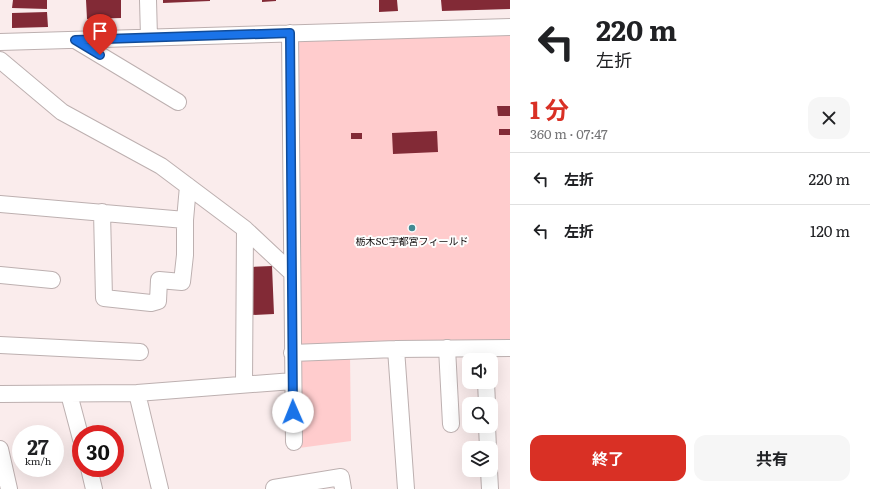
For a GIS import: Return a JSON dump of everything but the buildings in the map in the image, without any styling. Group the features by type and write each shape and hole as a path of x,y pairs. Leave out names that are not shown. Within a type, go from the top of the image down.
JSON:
{"street":[{"path":"148,0 149,37"},
{"path":"0,42 510,27"},
{"path":"290,33 294,442"},
{"path":"75,40 178,102"},
{"path":"0,60 62,112 161,166 245,229 292,273"},
{"path":"102,212 104,298 151,303 158,301 159,280 182,282 185,255 188,186"},
{"path":"0,204 186,220"},
{"path":"244,384 245,229"},
{"path":"0,275 52,280"},
{"path":"0,345 140,352"},
{"path":"292,353 447,348 479,353"},
{"path":"447,348 451,424"},
{"path":"489,353 510,348"},
{"path":"396,349 406,489"},
{"path":"0,394 137,393 293,381"},
{"path":"137,393 160,489"},
{"path":"69,394 77,425"},
{"path":"0,449 9,489"},
{"path":"91,477 94,489"},
{"path":"274,489 341,477 342,489"},
{"path":"489,477 490,489"}],"shaded area":[{"path":"510,31 510,344 297,349 293,38"},
{"path":"350,353 351,441 299,448 297,362 306,354"}],"place":[{"name":"栃木SC宇都宮フィールド","path":"412,228"}],"route":[{"path":"100,55 75,40 290,33 293,412"}]}
